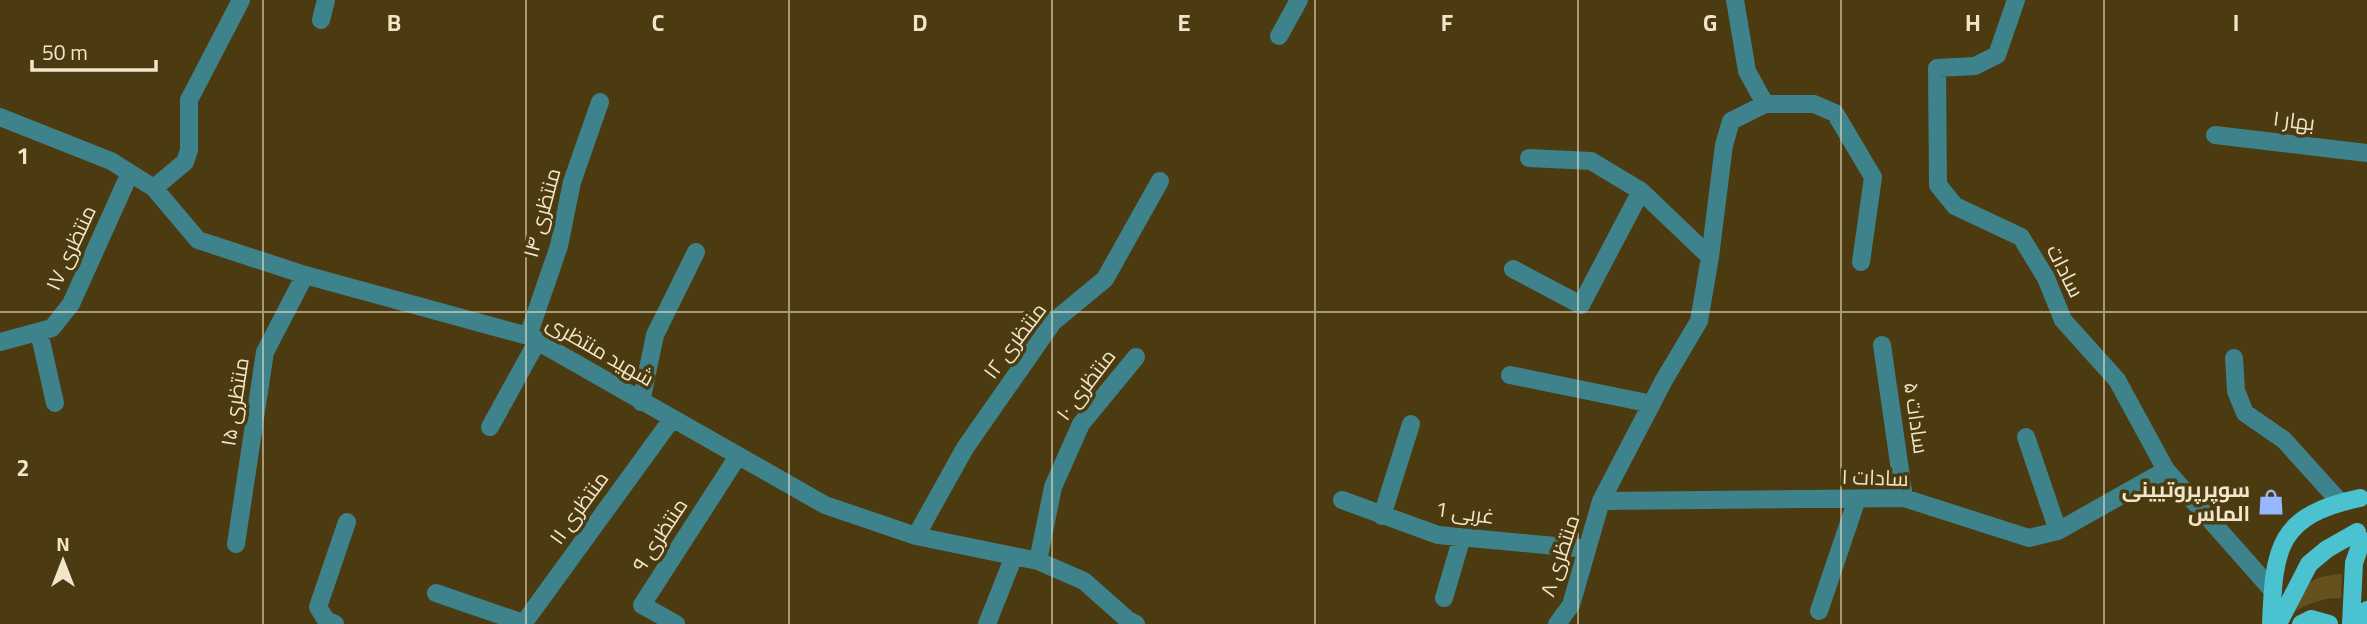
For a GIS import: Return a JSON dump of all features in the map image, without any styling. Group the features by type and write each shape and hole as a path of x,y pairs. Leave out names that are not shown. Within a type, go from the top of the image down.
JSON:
{"main road":[{"path":"2271,624 2273,591 2280,551 2286,536 2300,520 2365,493"},
{"path":"2351,624 2354,563 2362,539 2354,513 2365,493"},
{"path":"2278,624 2309,565 2327,549 2362,539"},
{"path":"2360,624 2367,610"},
{"path":"2301,624 2311,619 2329,624"}],"street":[{"path":"154,188 184,162 189,150 189,100 241,0"},
{"path":"321,20 326,0"},
{"path":"1279,36 1299,0"},
{"path":"1735,0 1747,71 1765,104 1814,104 1835,113 1873,177 1861,261"},
{"name":"سادات","path":"2016,0 1997,55 1975,66 1937,68 1938,185 1955,206 2021,237 2046,278 2063,320 2117,380 2166,470 2273,591"},
{"name":"منتظری ۱۴","path":"490,427 533,338 559,246 572,182 600,102"},
{"name":"منتظری ۸","path":"1557,624 1571,605 1601,501 1699,321 1724,145 1731,121 1765,104"},
{"name":"شهید منتظری","path":"0,117 111,161 154,188 198,240 305,275 533,338 825,505 916,536 1038,561 1084,581 1136,624"},
{"name":"بهار ۱","path":"2215,135 2367,153"},
{"path":"1529,158 1591,161 1641,191 1710,257"},
{"name":"منتظری ۱۷","path":"0,342 52,328 71,304 130,173"},
{"name":"منتظری ۱۲","path":"916,536 965,448 1053,322 1105,279 1160,181"},
{"path":"1513,269 1581,305 1641,191"},
{"path":"641,402 655,335 696,251"},
{"name":"منتظری ۱۵","path":"236,544 265,352 305,275"},
{"path":"38,332 55,403"},
{"name":"سادات ۵","path":"1882,345 1904,498"},
{"name":"منتظری ۱۰","path":"1038,561 1053,487 1080,424 1136,357"},
{"path":"2234,358 2236,391 2245,413 2284,440 2340,502"},
{"path":"1510,375 1652,404"},
{"name":"منتظری ۱۱","path":"523,624 672,419"},
{"path":"1382,516 1410,424"},
{"path":"2026,437 2058,531"},
{"name":"منتظری ۹","path":"676,624 642,605 738,456"},
{"name":"سادات ۱","path":"1601,501 1904,498 2029,538 2058,531 2166,470"},
{"path":"1819,611 1857,499"},
{"name":"غربی 1","path":"1342,500 1438,535 1587,549"},
{"path":"335,624 326,621 318,607 347,522"},
{"path":"1444,598 1462,537"},
{"path":"987,624 1014,556"},
{"path":"436,593 523,624"}],"shaded area":[{"path":"2342,574 2341,598 2314,602 2289,615 2303,590 2313,580"}],"place":[{"name":"سوپرپروتیینی الماس","path":"2271,502"}]}
